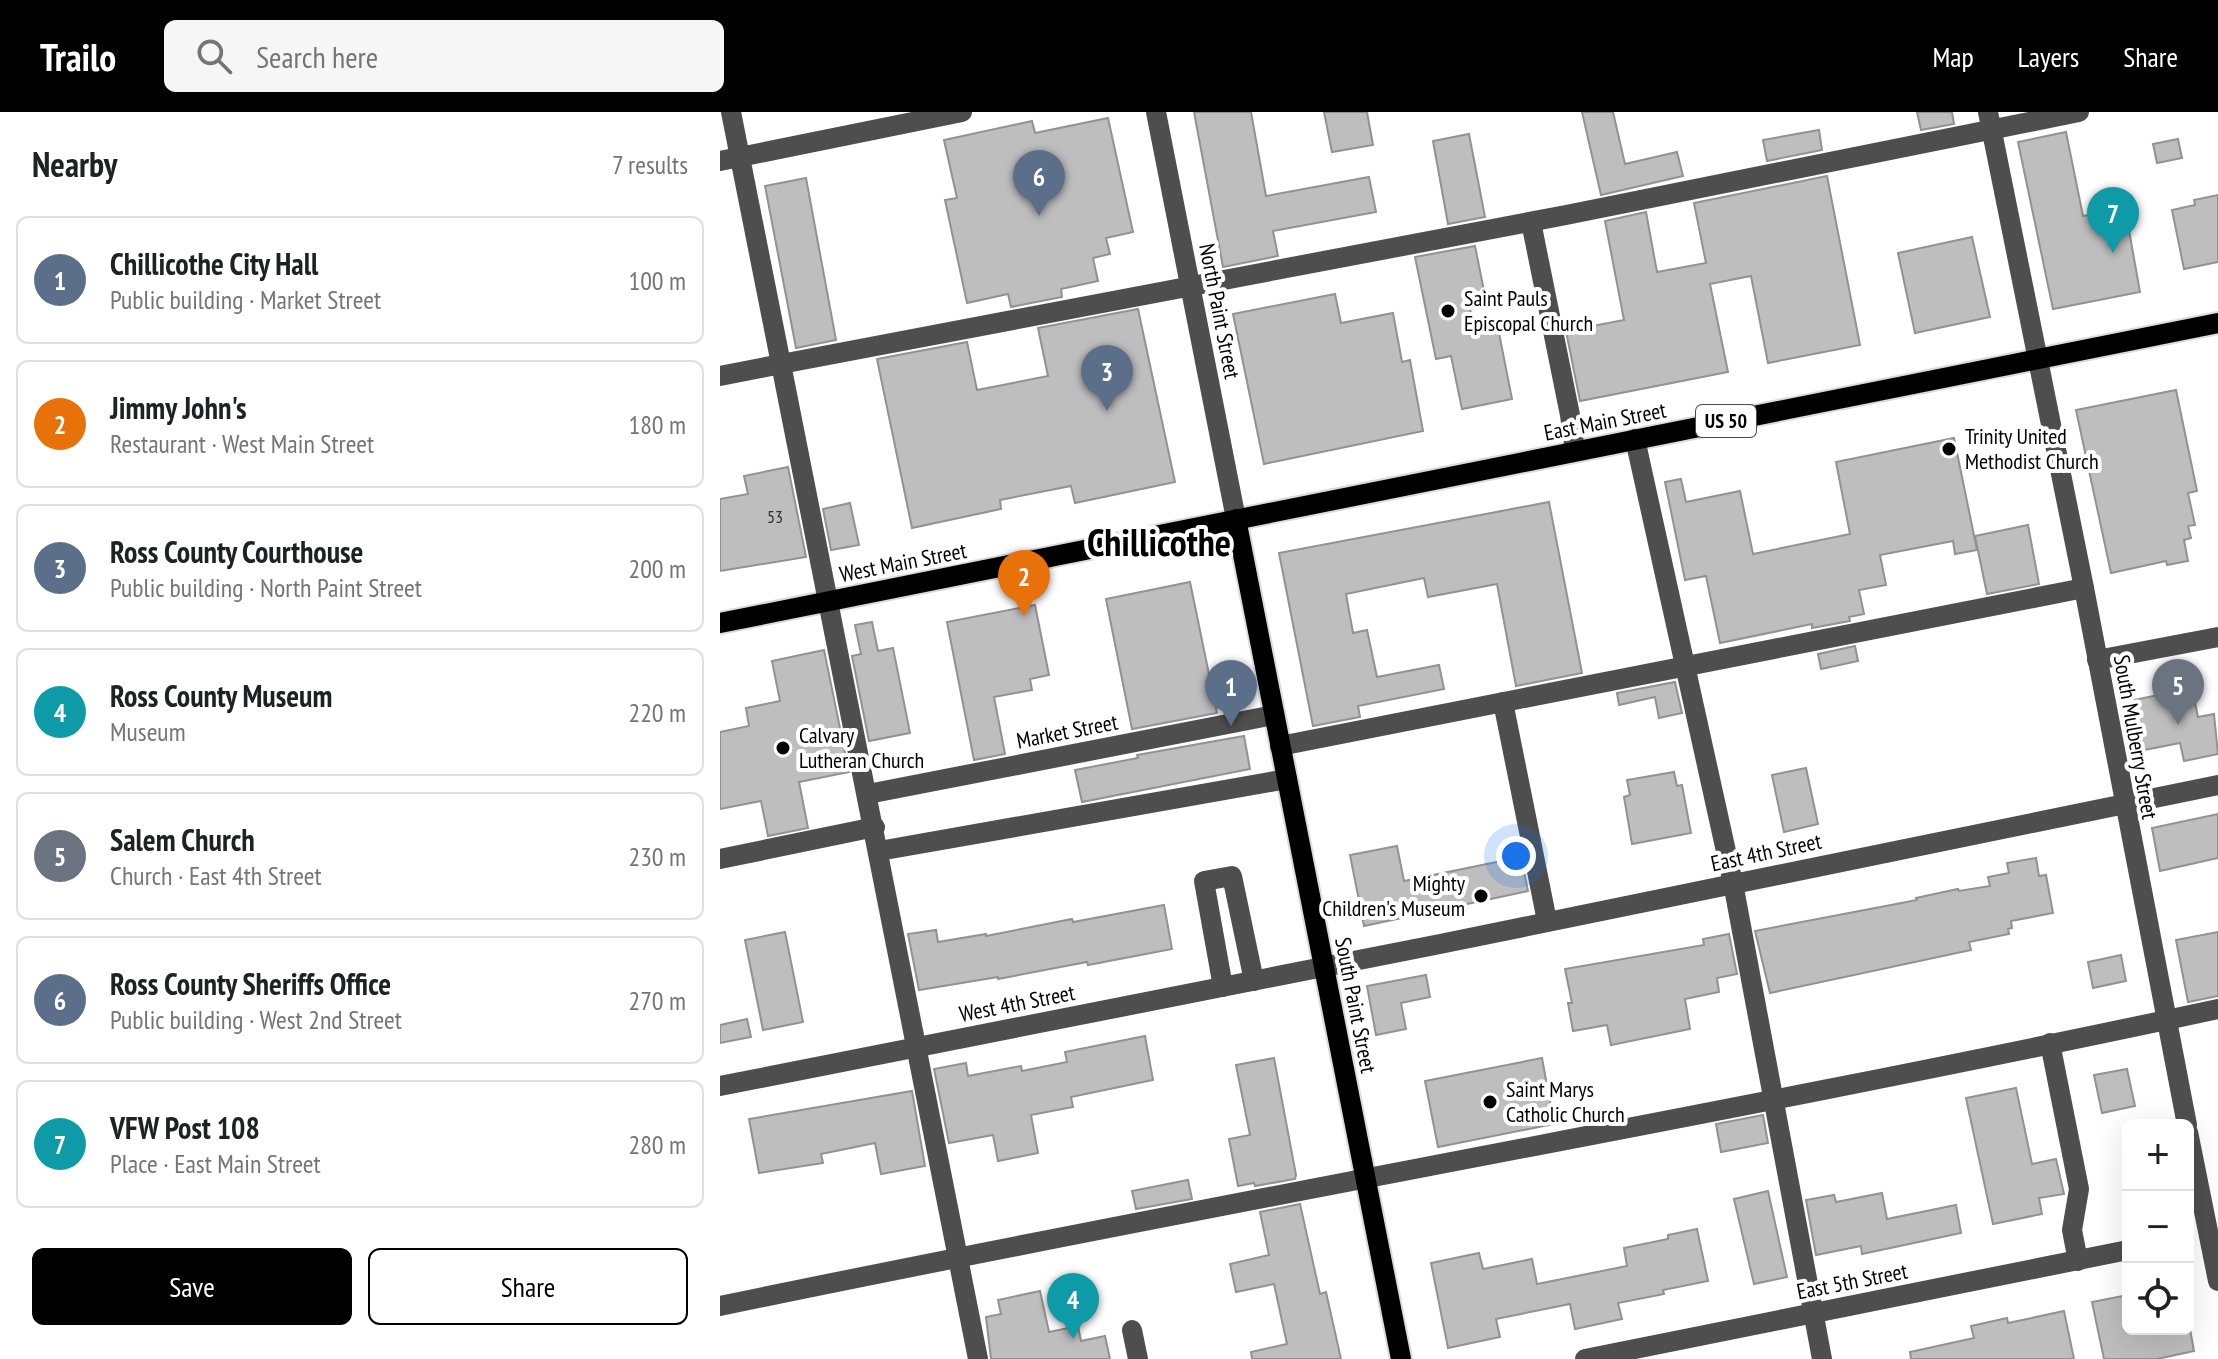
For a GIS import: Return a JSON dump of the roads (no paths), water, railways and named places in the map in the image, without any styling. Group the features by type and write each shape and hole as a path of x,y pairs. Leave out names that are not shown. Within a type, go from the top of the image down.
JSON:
{"main road":[{"name":"East Main Street","path":"1236,519 2217,326"},
{"name":"West Main Street","path":"720,623 1236,519"},
{"name":"South Paint Street","path":"1236,519 1401,1359"}],"street":[{"path":"731,112 978,1359"},
{"path":"720,161 962,112"},
{"name":"North Paint Street","path":"1156,112 1236,519"},
{"path":"720,376 1531,222 1990,121 2079,112"},
{"name":"South Mulberry Street","path":"1990,121 2186,1119"},
{"path":"1531,222 1575,451"},
{"path":"1635,439 1733,883 1822,1359"},
{"path":"1280,746 2084,588"},
{"path":"2097,660 2218,637"},
{"path":"1503,702 1547,921"},
{"name":"Market Street","path":"868,794 1274,715"},
{"path":"879,851 1287,779"},
{"name":"East 4th Street","path":"1324,967 2218,785"},
{"path":"720,859 875,827"},
{"path":"1223,987 1204,881 1218,878 1232,876 1254,981"},
{"name":"West 4th Street","path":"720,1086 1324,967"},
{"path":"720,1306 959,1256 1773,1099 2218,1009"},
{"path":"2050,1043 2079,1189 2072,1230 2078,1261"},
{"path":"2194,1168 2205,1235 2218,1281"},
{"name":"East 5th Street","path":"1585,1359 2122,1251"},
{"path":"1132,1330 1138,1359"}],"place":[{"name":"Ross County Sheriffs Office","path":"1039,216"},
{"name":"VFW Post 108","path":"2113,253"},
{"name":"Saint Pauls Episcopal Church","path":"1448,311"},
{"name":"Ross County Courthouse","path":"1107,411"},
{"name":"Trinity United Methodist Church","path":"1949,449"},
{"name":"Jimmy John's","path":"1024,616"},
{"name":"Salem Church","path":"2178,725"},
{"name":"Chillicothe City Hall","path":"1231,726"},
{"name":"Calvary Lutheran Church","path":"783,748"},
{"name":"Mighty Children's Museum","path":"1481,896"},
{"name":"Saint Marys Catholic Church","path":"1490,1102"},
{"name":"Ross County Museum","path":"1073,1339"}],"district":[{"name":"Chillicothe","path":"1159,541"}]}
